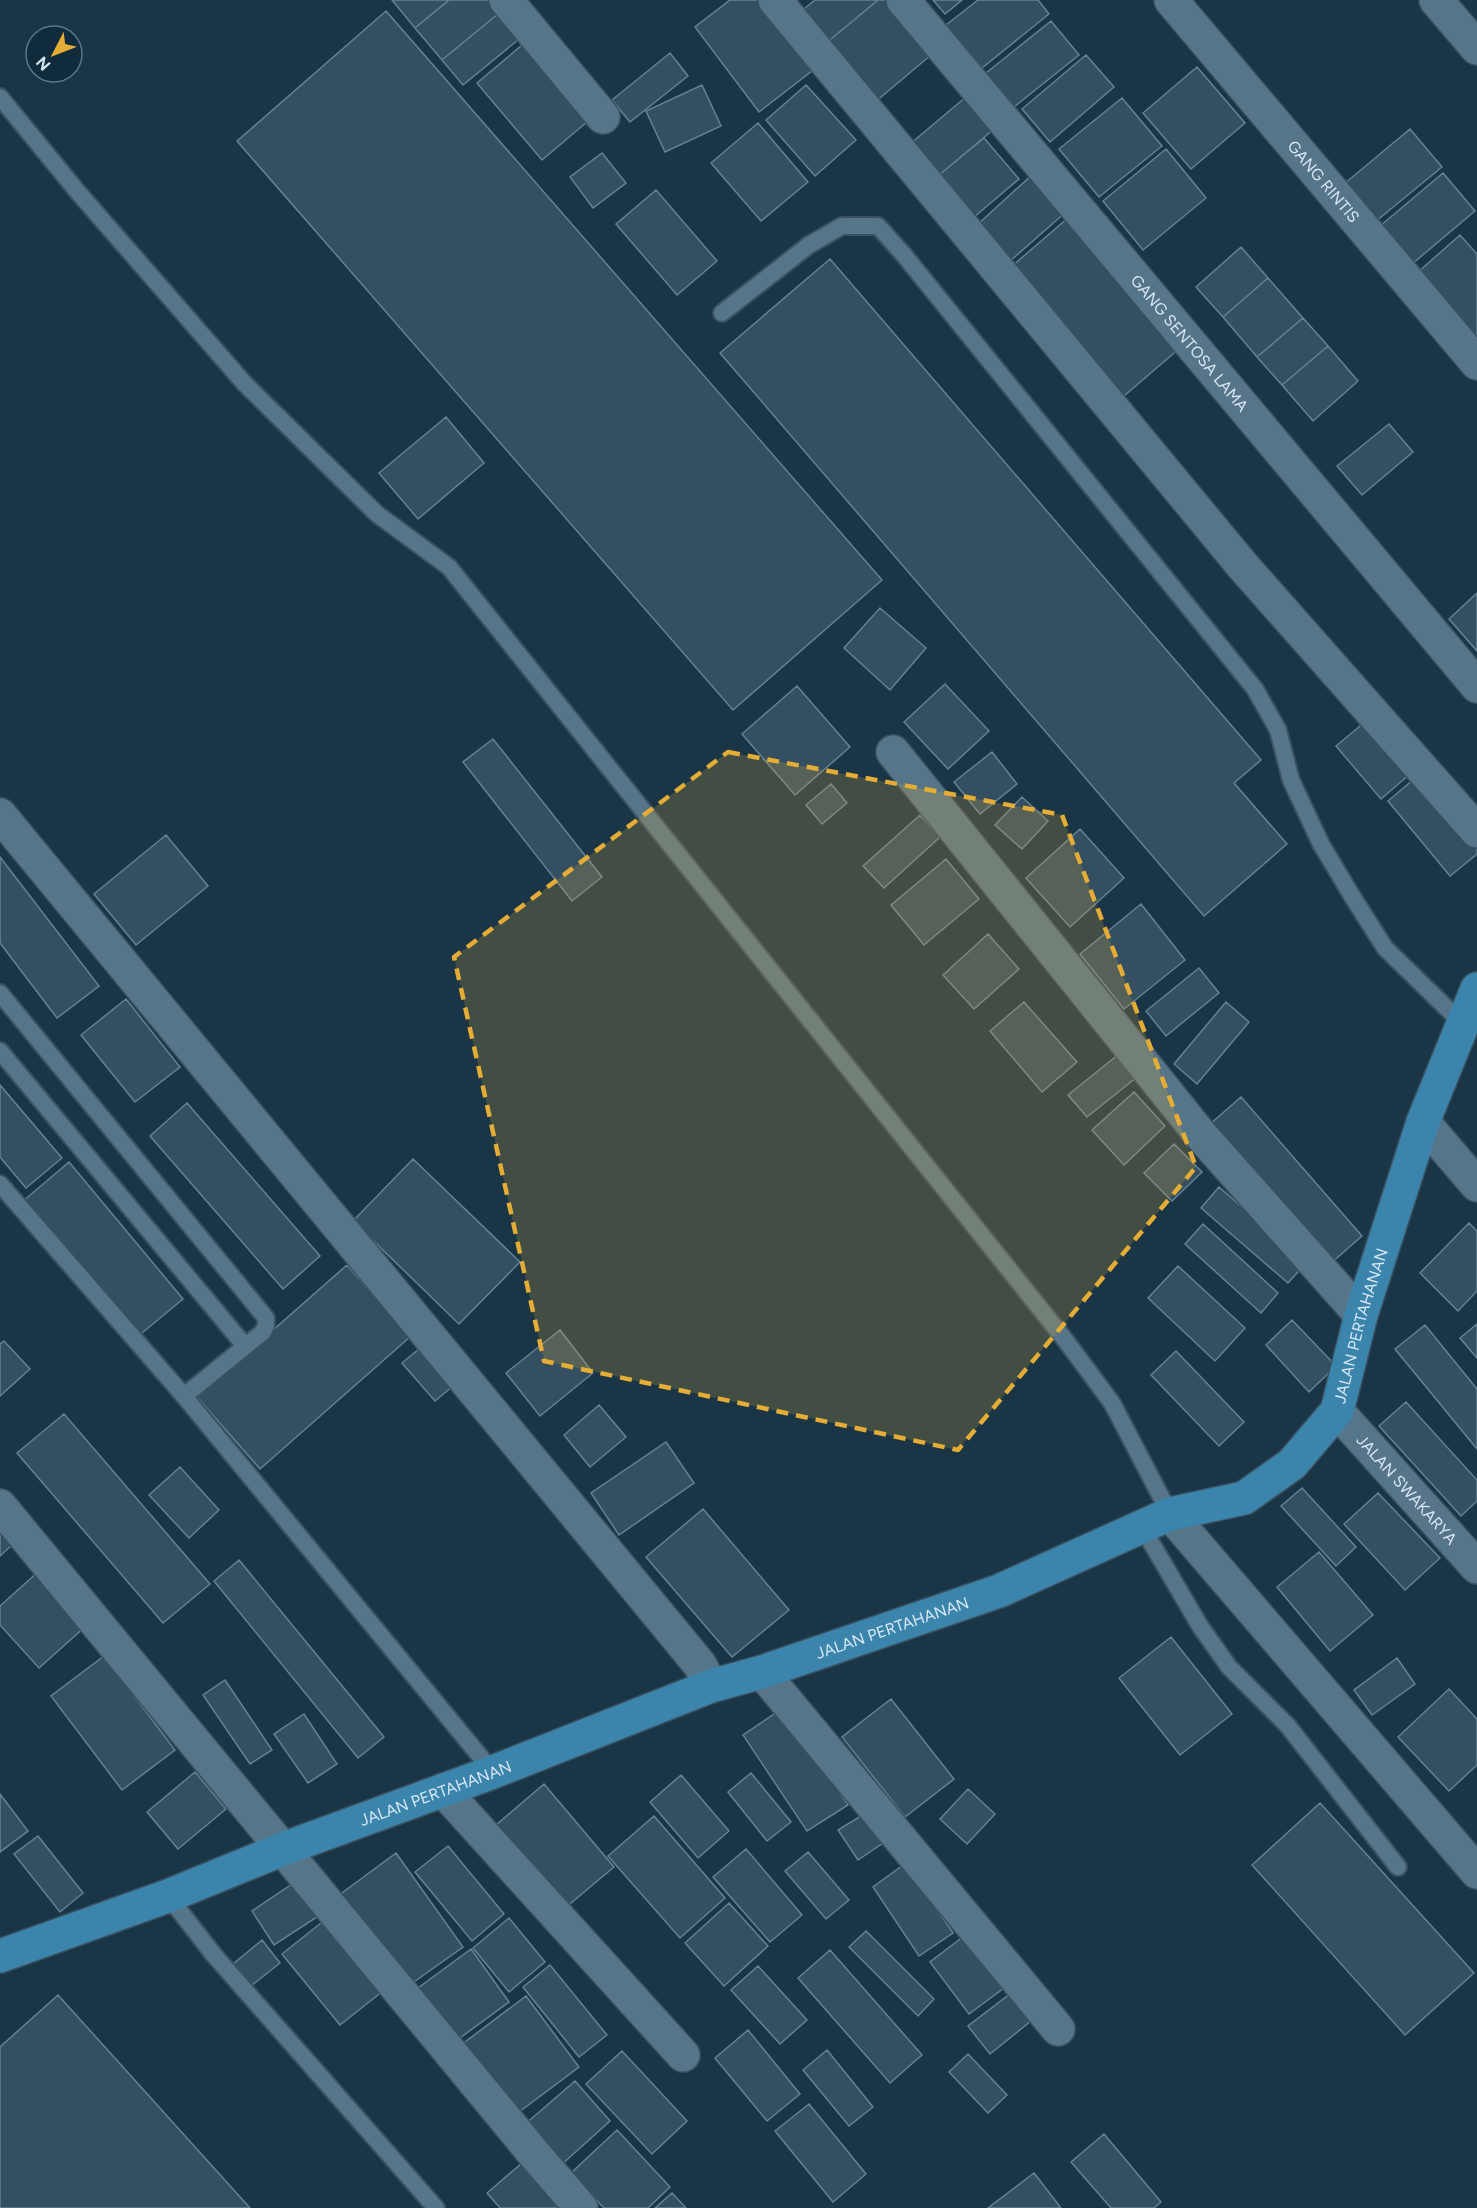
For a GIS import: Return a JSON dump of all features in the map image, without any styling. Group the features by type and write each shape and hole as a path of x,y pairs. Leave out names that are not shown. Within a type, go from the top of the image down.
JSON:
{"main road":[{"name":"JALAN PERTAHANAN","path":"0,1956 168,1896 283,1849 493,1772 711,1686 762,1672 999,1591 1156,1520 1244,1498 1292,1464 1337,1411 1361,1315 1423,1122 1472,1004"}],"street":[{"path":"506,0 603,117"},
{"path":"775,0 1242,565 1477,831"},
{"name":"GANG SENTOSA LAMA","path":"903,0 1477,686"},
{"name":"GANG RINTIS","path":"1171,0 1477,363"},
{"path":"1436,0 1477,48"},
{"path":"893,752 1200,1134 1361,1315"},
{"path":"0,815 700,1665 711,1686"},
{"path":"1423,1122 1477,1185"},
{"name":"JALAN SWAKARYA","path":"1337,1411 1477,1567"},
{"path":"0,1506 535,2156 581,2208"},
{"path":"1156,1520 1477,1872"},
{"path":"762,1672 1059,2029"},
{"path":"443,1790 683,2055"}],"lane":[{"path":"0,97 77,191 245,384 377,514 449,567 1066,1341 1113,1403 1156,1520 1200,1626 1229,1667 1288,1726 1398,1867"},
{"path":"722,313 809,245 842,226 878,226 904,255 1255,689 1278,730 1291,780 1321,844 1385,948 1472,1004"},
{"path":"0,993 266,1318 263,1332 184,1396"},
{"path":"0,1051 244,1346"},
{"path":"0,1184 184,1396 493,1772"},
{"path":"168,1896 214,1955 436,2208"}],"highlighted area":[{"path":"728,752 1062,815 1196,1167 958,1450 544,1361 454,957"}],"building":[{"path":"392,0 449,0 415,28"},
{"path":"449,0 496,0 504,9 442,60 415,28"},
{"path":"730,0 759,0 813,70 759,112 695,27"},
{"path":"815,0 878,0 825,44 799,13"},
{"path":"878,0 886,0 931,55 874,103 825,44"},
{"path":"933,0 962,0 945,14"},
{"path":"978,0 1038,0 1049,14 982,68 946,25"},
{"path":"504,9 524,35 463,85 442,60"},
{"path":"386,11 882,580 733,710 237,141"},
{"path":"1051,21 1079,55 1014,107 986,73"},
{"path":"528,40 593,117 542,160 477,83"},
{"path":"670,53 688,76 630,122 612,100"},
{"path":"1086,55 1114,87 1050,142 1022,109"},
{"path":"1197,67 1245,123 1191,169 1143,113"},
{"path":"702,85 721,126 665,152 646,111"},
{"path":"806,85 856,140 815,176 766,120"},
{"path":"967,96 994,129 938,176 910,144"},
{"path":"1122,98 1162,146 1099,197 1059,149"},
{"path":"758,123 808,182 761,221 711,163"},
{"path":"1410,129 1442,167 1375,222 1344,184"},
{"path":"984,138 1019,179 973,218 938,176"},
{"path":"1166,149 1206,198 1143,250 1103,201"},
{"path":"602,153 626,183 593,208 570,177"},
{"path":"1034,173 1067,211 1009,262 977,225"},
{"path":"1443,173 1475,211 1412,264 1380,226"},
{"path":"656,190 717,261 677,295 616,224"},
{"path":"1069,217 1181,347 1124,396 1011,267"},
{"path":"1460,235 1477,254 1477,339 1417,273"},
{"path":"1241,247 1268,278 1223,317 1196,287"},
{"path":"830,259 1261,760 1234,783 1287,844 1204,916 720,353"},
{"path":"1268,278 1303,318 1257,357 1223,317"},
{"path":"1303,318 1328,346 1282,385 1257,357"},
{"path":"1328,346 1358,381 1313,421 1282,385"},
{"path":"446,417 484,463 418,519 379,473"},
{"path":"1389,424 1413,452 1362,495 1337,466"},
{"path":"1477,593 1477,651 1449,619"},
{"path":"880,608 926,648 890,690 844,648"},
{"path":"945,684 989,731 948,769 904,722"},
{"path":"797,686 850,747 795,795 742,734"},
{"path":"1372,716 1417,768 1381,799 1336,746"},
{"path":"493,739 602,877 572,901 463,762"},
{"path":"992,752 1017,784 980,814 954,782"},
{"path":"1420,774 1477,842 1477,854 1450,876 1388,801"},
{"path":"831,784 847,803 822,824 806,805"},
{"path":"1022,797 1048,821 1022,849 995,825"},
{"path":"920,815 940,837 884,888 863,866"},
{"path":"1080,829 1124,878 1070,927 1026,878"},
{"path":"166,835 208,886 136,945 94,894"},
{"path":"0,857 99,986 57,1018 0,943"},
{"path":"946,859 979,899 924,945 891,905"},
{"path":"1141,904 1185,960 1124,1009 1080,954"},
{"path":"988,934 1019,969 974,1009 943,975"},
{"path":"1199,968 1219,993 1166,1036 1146,1011"},
{"path":"126,999 180,1067 135,1102 81,1035"},
{"path":"1024,1002 1077,1062 1042,1092 990,1031"},
{"path":"1226,1002 1249,1022 1197,1084 1174,1064"},
{"path":"1119,1054 1137,1077 1087,1117 1068,1095"},
{"path":"0,1085 62,1158 26,1188 0,1157"},
{"path":"1134,1092 1165,1126 1124,1165 1092,1130"},
{"path":"1241,1097 1362,1236 1330,1264 1209,1125"},
{"path":"187,1103 320,1256 283,1289 150,1136"},
{"path":"1174,1144 1202,1172 1172,1201 1144,1173"},
{"path":"413,1159 520,1262 459,1324 353,1221"},
{"path":"69,1162 183,1299 136,1338 22,1202"},
{"path":"1219,1187 1306,1263 1288,1283 1201,1208"},
{"path":"1469,1223 1477,1231 1477,1291 1458,1311 1420,1273"},
{"path":"1203,1224 1278,1293 1261,1313 1185,1244"},
{"path":"347,1265 410,1337 260,1469 197,1397"},
{"path":"1178,1266 1245,1328 1215,1361 1148,1298"},
{"path":"1292,1320 1336,1366 1309,1392 1266,1345"},
{"path":"1477,1324 1477,1358 1460,1338"},
{"path":"1425,1325 1477,1389 1477,1449 1395,1349"},
{"path":"560,1330 593,1373 540,1416 506,1373"},
{"path":"4,1341 30,1369 0,1396 0,1344"},
{"path":"426,1343 459,1381 435,1401 402,1363"},
{"path":"1176,1351 1244,1422 1219,1446 1151,1375"},
{"path":"1406,1402 1477,1480 1477,1501 1461,1516 1379,1426"},
{"path":"599,1405 626,1437 590,1467 564,1435"},
{"path":"64,1414 210,1584 163,1623 17,1453"},
{"path":"666,1442 694,1483 619,1535 591,1493"},
{"path":"180,1467 219,1510 189,1538 149,1495"},
{"path":"1302,1488 1356,1547 1336,1566 1281,1506"},
{"path":"1378,1493 1440,1558 1405,1590 1344,1524"},
{"path":"703,1509 789,1610 732,1657 646,1557"},
{"path":"0,1528 14,1543 0,1556"},
{"path":"1319,1552 1373,1615 1330,1651 1277,1587"},
{"path":"239,1560 384,1737 358,1758 214,1581"},
{"path":"39,1571 87,1625 39,1668 0,1625 0,1606"},
{"path":"1171,1637 1232,1714 1180,1755 1119,1678"},
{"path":"104,1656 175,1750 122,1790 51,1696"},
{"path":"1397,1658 1415,1684 1372,1715 1354,1690"},
{"path":"225,1680 272,1750 250,1764 203,1695"},
{"path":"1449,1689 1477,1719 1477,1765 1449,1791 1398,1737"},
{"path":"891,1699 954,1779 905,1817 842,1737"},
{"path":"783,1708 848,1805 807,1831 743,1735"},
{"path":"304,1714 337,1764 308,1783 274,1734"},
{"path":"195,1772 226,1809 178,1849 147,1812"},
{"path":"751,1773 791,1822 767,1841 728,1792"},
{"path":"681,1775 729,1831 698,1858 650,1802"},
{"path":"544,1784 614,1867 558,1914 489,1831"},
{"path":"968,1789 995,1814 967,1844 940,1819"},
{"path":"0,1794 28,1831 0,1852"},
{"path":"1320,1803 1474,1973 1405,2035 1252,1865"},
{"path":"864,1814 883,1843 858,1860 838,1830"},
{"path":"654,1816 725,1898 680,1938 608,1856"},
{"path":"38,1836 83,1893 60,1912 14,1854"},
{"path":"448,1846 504,1914 472,1941 415,1872"},
{"path":"746,1849 802,1915 770,1942 713,1877"},
{"path":"808,1852 849,1900 826,1919 785,1871"},
{"path":"396,1853 463,1947 404,1989 338,1896"},
{"path":"906,1863 953,1933 919,1956 873,1887"},
{"path":"298,1880 320,1915 274,1945 252,1911"},
{"path":"729,1903 768,1946 724,1986 685,1943"},
{"path":"509,1918 545,1962 509,1992 473,1948"},
{"path":"326,1919 383,1991 340,2025 282,1954"},
{"path":"972,1930 1012,1982 969,2014 930,1962"},
{"path":"866,1931 934,1999 918,2016 849,1947"},
{"path":"262,1940 280,1963 251,1986 233,1964"},
{"path":"471,1949 509,2002 449,2046 410,1994"},
{"path":"830,1950 922,2055 890,2083 798,1978"},
{"path":"550,1965 607,2035 579,2057 523,1987"},
{"path":"758,1966 807,2020 780,2044 731,1990"},
{"path":"1015,1990 1036,2017 990,2054 968,2026"},
{"path":"58,1995 250,2208 0,2208 0,2047"},
{"path":"526,1996 579,2067 511,2118 457,2048"},
{"path":"748,2030 800,2094 767,2121 715,2058"},
{"path":"827,2050 873,2107 849,2126 803,2070"},
{"path":"622,2051 687,2121 652,2154 586,2084"},
{"path":"968,2054 1007,2095 988,2113 949,2072"},
{"path":"575,2081 610,2121 559,2167 523,2126"},
{"path":"809,2104 866,2174 833,2202 775,2131"},
{"path":"617,2130 670,2187 648,2208 604,2208 571,2173"},
{"path":"1104,2134 1161,2202 1154,2208 1111,2208 1071,2162"},
{"path":"529,2157 573,2208 500,2208 487,2193"},
{"path":"1034,2173 1061,2208 988,2208"},
{"path":"672,2193 686,2208 655,2208"}]}
